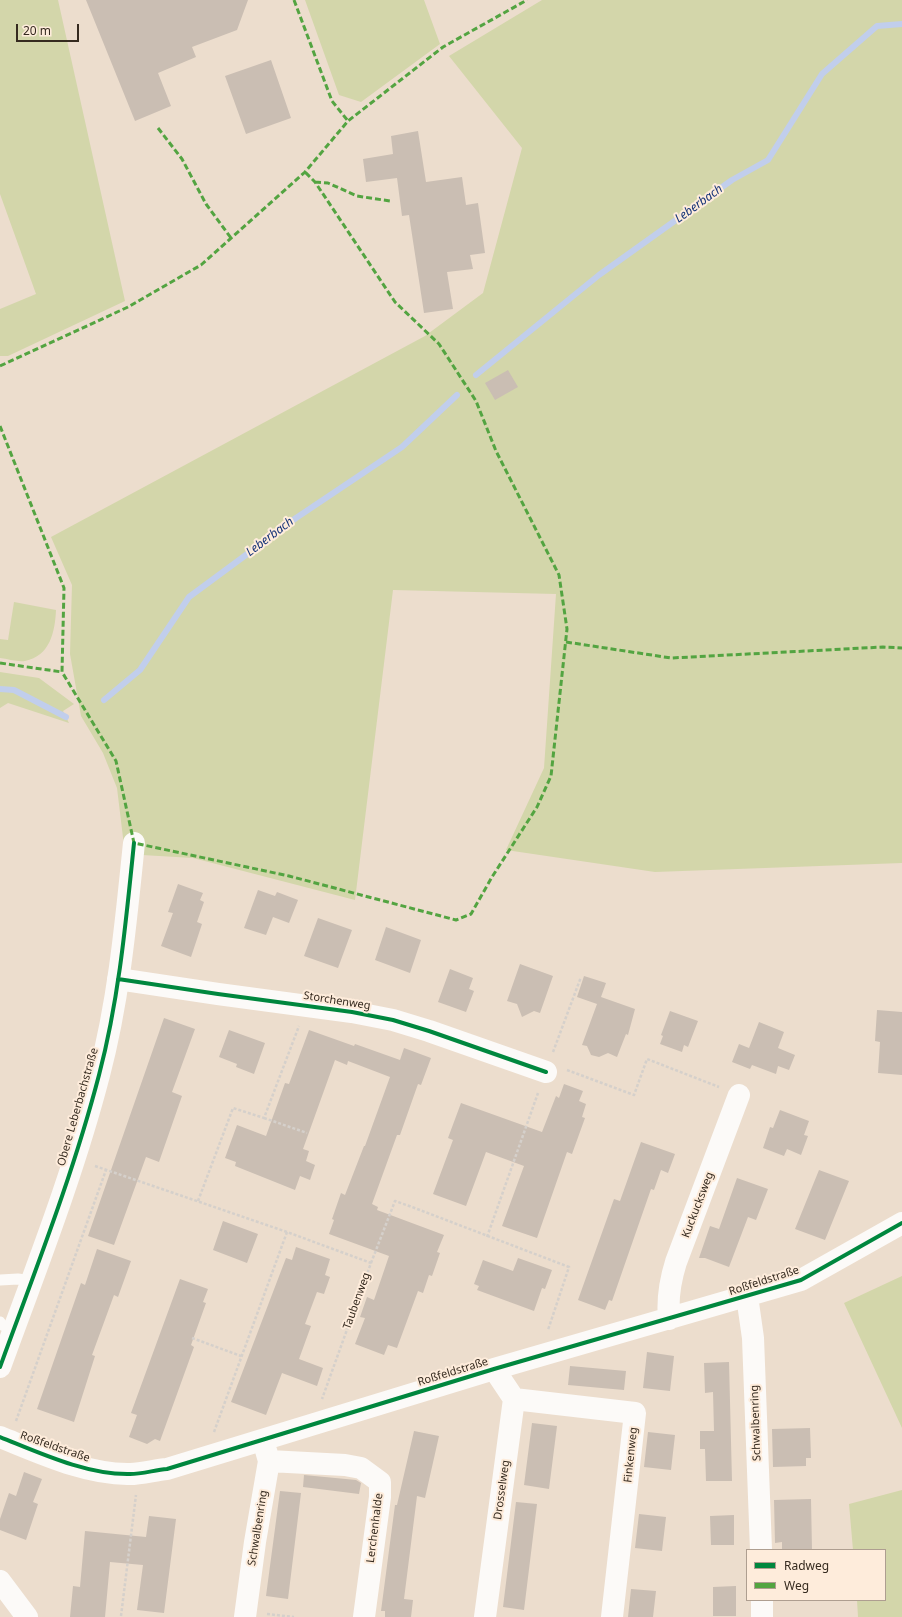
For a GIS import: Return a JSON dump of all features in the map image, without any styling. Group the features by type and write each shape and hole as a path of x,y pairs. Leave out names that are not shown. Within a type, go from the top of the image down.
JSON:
{"street":[{"name":"Obere Leberbachstraße","path":"0,1367 7,1325 31,1281 74,1159 99,1074 118,978 134,843"},
{"name":"Storchenweg","path":"118,978 218,994 361,1013 400,1022 547,1067"},
{"name":"Kuckucksweg","path":"669,1318 668,1302 670,1284 676,1262 739,1095"},
{"name":"Roßfeldstraße","path":"4,1439 64,1461 95,1470 131,1474 167,1468 494,1369 801,1280 902,1223"},
{"name":"Schwalbenring","path":"748,1296 753,1338 761,1549"},
{"path":"494,1369 514,1399"},
{"name":"Drosselweg","path":"485,1617 514,1399"},
{"name":"Finkenweg","path":"514,1399 635,1413 612,1617"},
{"name":"Schwalbenring","path":"245,1615 255,1542 269,1461 263,1440"},
{"name":"Lerchenhalde","path":"269,1461 301,1461 351,1466 361,1468 380,1482 380,1497 364,1617"},
{"path":"0,1581 27,1617"},
{"path":"762,1601 762,1617"}],"lane":[{"path":"0,1280 18,1279 31,1281"}],"path":[{"path":"487,1237 547,1067 581,977"},
{"path":"264,1118 307,1005"},
{"path":"547,1067 634,1095 647,1059 739,1095"},
{"path":"198,1201 233,1108 307,1133"},
{"path":"4,1439 106,1170"},
{"path":"371,1263 395,1201 569,1267 549,1324 541,1356"},
{"path":"205,1457 287,1232"},
{"path":"192,1338 241,1356"},
{"path":"121,1616 138,1473"},
{"path":"245,1615 294,1617"}],"green space":[{"path":"0,0 58,0 125,301 8,356 0,356 0,309 36,294 0,194"},
{"path":"305,0 424,0 440,44 361,102 339,95"},
{"path":"542,0 902,0 902,863 655,872 506,850 544,768 556,594 393,590 355,900 193,858 125,854 117,788 103,753 81,716 70,654 72,585 51,537 425,336 483,293 522,148 449,56"},
{"path":"14,602 56,610 50,642 40,654 25,661 0,658 0,639 8,640"},
{"path":"0,672 39,678 74,704 63,711 69,723 8,703 0,708"},
{"path":"902,1276 902,1428 844,1303"},
{"path":"902,1490 902,1617 858,1617 857,1601 886,1601 886,1549 853,1549 849,1504"}],"building":[{"path":"86,0 248,0 237,30 192,47 196,57 158,73 171,106 135,121"},
{"path":"271,60 291,118 246,134 225,76"},
{"path":"418,131 426,182 462,177 466,205 478,203 485,253 470,255 473,269 447,272 453,309 424,313 409,215 402,216 397,178 366,182 363,159 393,154 391,136"},
{"path":"508,370 518,387 495,400 485,383"},
{"path":"178,884 203,893 200,900 204,902 197,922 202,924 191,957 161,946 173,913 168,912"},
{"path":"258,890 275,896 277,892 298,900 289,923 273,917 266,935 244,928"},
{"path":"318,918 352,930 338,968 304,956"},
{"path":"386,927 421,940 410,973 375,960"},
{"path":"520,964 553,976 540,1013 534,1011 522,1017 517,1004 507,1001"},
{"path":"450,969 473,978 469,989 474,991 466,1012 438,1002"},
{"path":"584,976 606,983 601,997 635,1009 628,1035 626,1034 617,1057 608,1053 599,1057 591,1055 587,1046 582,1045 597,1004 577,997"},
{"path":"877,1010 902,1012 902,1075 878,1073 880,1042 875,1041"},
{"path":"670,1011 698,1021 688,1047 684,1045 682,1052 660,1044 663,1036 661,1035"},
{"path":"164,1018 195,1029 172,1092 182,1096 159,1162 146,1157 114,1245 88,1236"},
{"path":"759,1022 784,1032 778,1048 795,1055 789,1070 778,1066 776,1074 752,1065 750,1069 732,1062 739,1044 749,1048"},
{"path":"229,1030 265,1043 254,1074 236,1067 237,1064 219,1057"},
{"path":"309,1030 400,1060 404,1048 431,1058 421,1085 418,1084 400,1135 397,1135 372,1204 378,1207 377,1210 444,1235 437,1252 440,1253 432,1276 429,1275 423,1293 418,1291 397,1348 388,1345 384,1355 355,1344 365,1318 360,1317 367,1297 374,1300 389,1256 329,1234 334,1220 332,1219 341,1193 345,1195 365,1146 390,1077 348,1061 347,1065 335,1060 303,1149 309,1151 306,1161 315,1165 310,1180 300,1176 295,1190 235,1166 236,1162 225,1158 237,1125 266,1136 285,1083 289,1084"},
{"path":"564,1084 583,1091 579,1101 586,1104 582,1117 585,1118 572,1154 567,1152 537,1238 502,1226 524,1166 486,1152 466,1206 433,1194 453,1140 448,1138 461,1103 542,1132 556,1096 559,1098"},
{"path":"780,1110 809,1121 804,1135 808,1136 801,1155 787,1149 784,1156 763,1148 770,1127 773,1128"},
{"path":"641,1142 675,1154 668,1173 661,1170 654,1190 651,1189 612,1301 609,1300 605,1310 578,1300 614,1199 620,1201"},
{"path":"819,1170 849,1181 825,1240 795,1229"},
{"path":"737,1178 768,1189 756,1220 748,1217 729,1267 705,1258 699,1258 710,1226 719,1229"},
{"path":"223,1221 258,1234 247,1263 213,1250"},
{"path":"296,1247 330,1259 325,1275 330,1277 324,1294 317,1292 305,1324 311,1326 299,1359 323,1368 317,1386 282,1373 266,1415 231,1402 286,1258 292,1260"},
{"path":"97,1249 131,1261 118,1297 114,1295 92,1355 95,1356 74,1422 37,1409 81,1283 85,1285"},
{"path":"518,1258 552,1270 545,1289 542,1288 534,1311 477,1290 479,1286 474,1284 483,1260 513,1271"},
{"path":"180,1279 208,1289 203,1302 206,1303 191,1345 194,1347 160,1441 155,1439 147,1444 129,1437 137,1415 131,1413"},
{"path":"647,1352 674,1356 670,1391 643,1388"},
{"path":"729,1362 732,1481 706,1481 705,1449 700,1449 700,1431 714,1431 713,1392 705,1393 704,1363"},
{"path":"570,1366 626,1371 624,1390 568,1385"},
{"path":"532,1423 557,1426 549,1489 524,1485"},
{"path":"810,1428 811,1458 806,1458 806,1466 773,1467 772,1429"},
{"path":"414,1431 439,1436 425,1498 417,1496 404,1599 413,1600 411,1617 385,1617 385,1611 381,1611 395,1505 397,1505"},
{"path":"648,1432 675,1435 671,1470 644,1467"},
{"path":"24,1472 42,1479 33,1502 38,1504 26,1540 0,1530 0,1519 9,1493 16,1496"},
{"path":"304,1475 356,1480 361,1483 359,1494 303,1487"},
{"path":"280,1491 301,1493 288,1599 266,1596"},
{"path":"811,1499 812,1549 782,1549 782,1542 775,1543 774,1500"},
{"path":"516,1502 537,1504 524,1610 503,1607"},
{"path":"639,1514 666,1517 662,1551 635,1548"},
{"path":"734,1515 734,1545 711,1545 710,1516"},
{"path":"149,1516 176,1519 164,1613 137,1610 143,1565 110,1562 105,1617 70,1617 73,1586 80,1587 85,1531 146,1537"},
{"path":"736,1586 736,1616 713,1616 713,1587"},
{"path":"631,1589 656,1591 653,1617 628,1617"}],"waterway":[{"name":"Leberbach","path":"476,375 599,275 732,180 768,160 822,74 877,26 902,24"},
{"name":"Leberbach","path":"104,700 140,670 189,597 296,518 402,447 457,395"},
{"name":"Leberbach","path":"0,689 14,690 66,717"}],"marked path":[{"path":"294,0 332,101 348,121"},
{"path":"0,366 128,307 201,265 305,172 348,121 443,47 527,0"},
{"path":"158,128 182,159 206,204 231,238"},
{"path":"0,426 64,588 62,672 116,761 134,843 289,876 456,920 471,914 492,877 537,807 551,776 567,629 559,575 496,451 476,401 439,344 395,302 315,182 305,172"},
{"path":"315,182 328,183 357,196 390,201"},
{"path":"566,642 671,658 883,647 902,648"},
{"path":"0,663 62,672"}],"cycle path":[{"path":"0,1367 65,1186 89,1112 99,1075 117,989 125,931 134,843"},
{"path":"118,979 352,1012 393,1020 546,1072"},
{"path":"0,1437 64,1462 97,1471 130,1474 167,1469 494,1369 801,1280 902,1223"}]}
